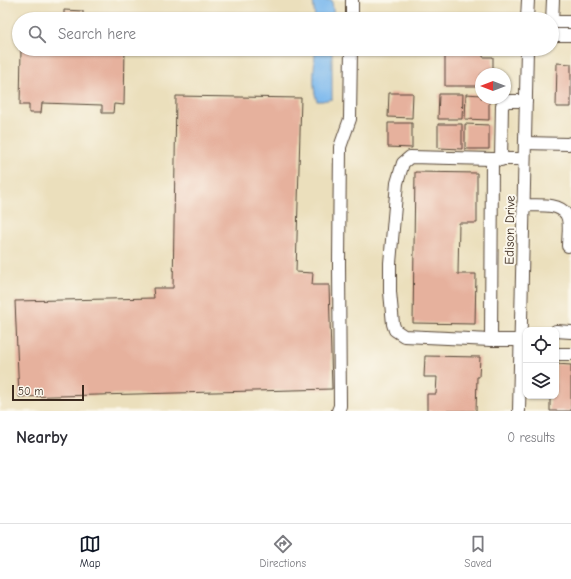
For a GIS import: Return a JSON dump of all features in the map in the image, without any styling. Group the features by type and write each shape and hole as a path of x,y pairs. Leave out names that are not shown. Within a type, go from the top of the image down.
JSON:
{"street":[{"path":"352,0 352,12"},
{"path":"527,12 528,0"},
{"path":"552,12 553,0"},
{"path":"559,22 571,22"},
{"path":"559,35 571,36"},
{"path":"338,411 340,406 340,147 350,119 351,56"},
{"name":"Edison Drive","path":"519,411 523,354 523,205 527,56"},
{"path":"491,340 497,159 502,105 507,101 526,101"},
{"path":"525,143 571,143"},
{"path":"522,334 491,340 404,336 395,330 393,324 390,292 390,263 397,182 403,163 410,157 524,159"},
{"path":"523,205 558,207 566,214 568,224 568,246"},
{"path":"559,331 571,332"},
{"path":"559,354 571,354"}],"water":[{"path":"313,0 332,0 333,12 314,12"},
{"path":"315,56 332,56 332,99 317,101 314,82"}],"building":[{"path":"64,10 83,11 83,12 64,12"},
{"path":"21,56 125,56 124,105 114,104 113,113 102,113 102,105 42,103 41,113 29,113 29,105 20,105"},
{"path":"445,56 493,57 493,68 475,68 475,86 445,86"},
{"path":"557,63 571,64 571,107 556,107"},
{"path":"389,93 413,93 412,118 388,117"},
{"path":"439,94 463,94 462,119 438,119"},
{"path":"466,94 475,95 475,104 489,104 489,120 465,119"},
{"path":"176,96 301,98 296,272 313,273 312,285 329,285 332,389 19,397 15,301 154,298 153,288 173,288"},
{"path":"388,123 412,123 412,148 388,147"},
{"path":"438,124 462,124 462,149 438,148"},
{"path":"465,124 489,125 489,149 465,149"},
{"path":"415,172 477,173 477,223 459,223 458,274 476,274 475,324 413,323"},
{"path":"425,356 480,357 479,377 477,377 476,411 427,411 427,394 436,394 437,377 424,377"},
{"path":"559,364 571,365 571,411 550,411 550,399 559,399"}]}
